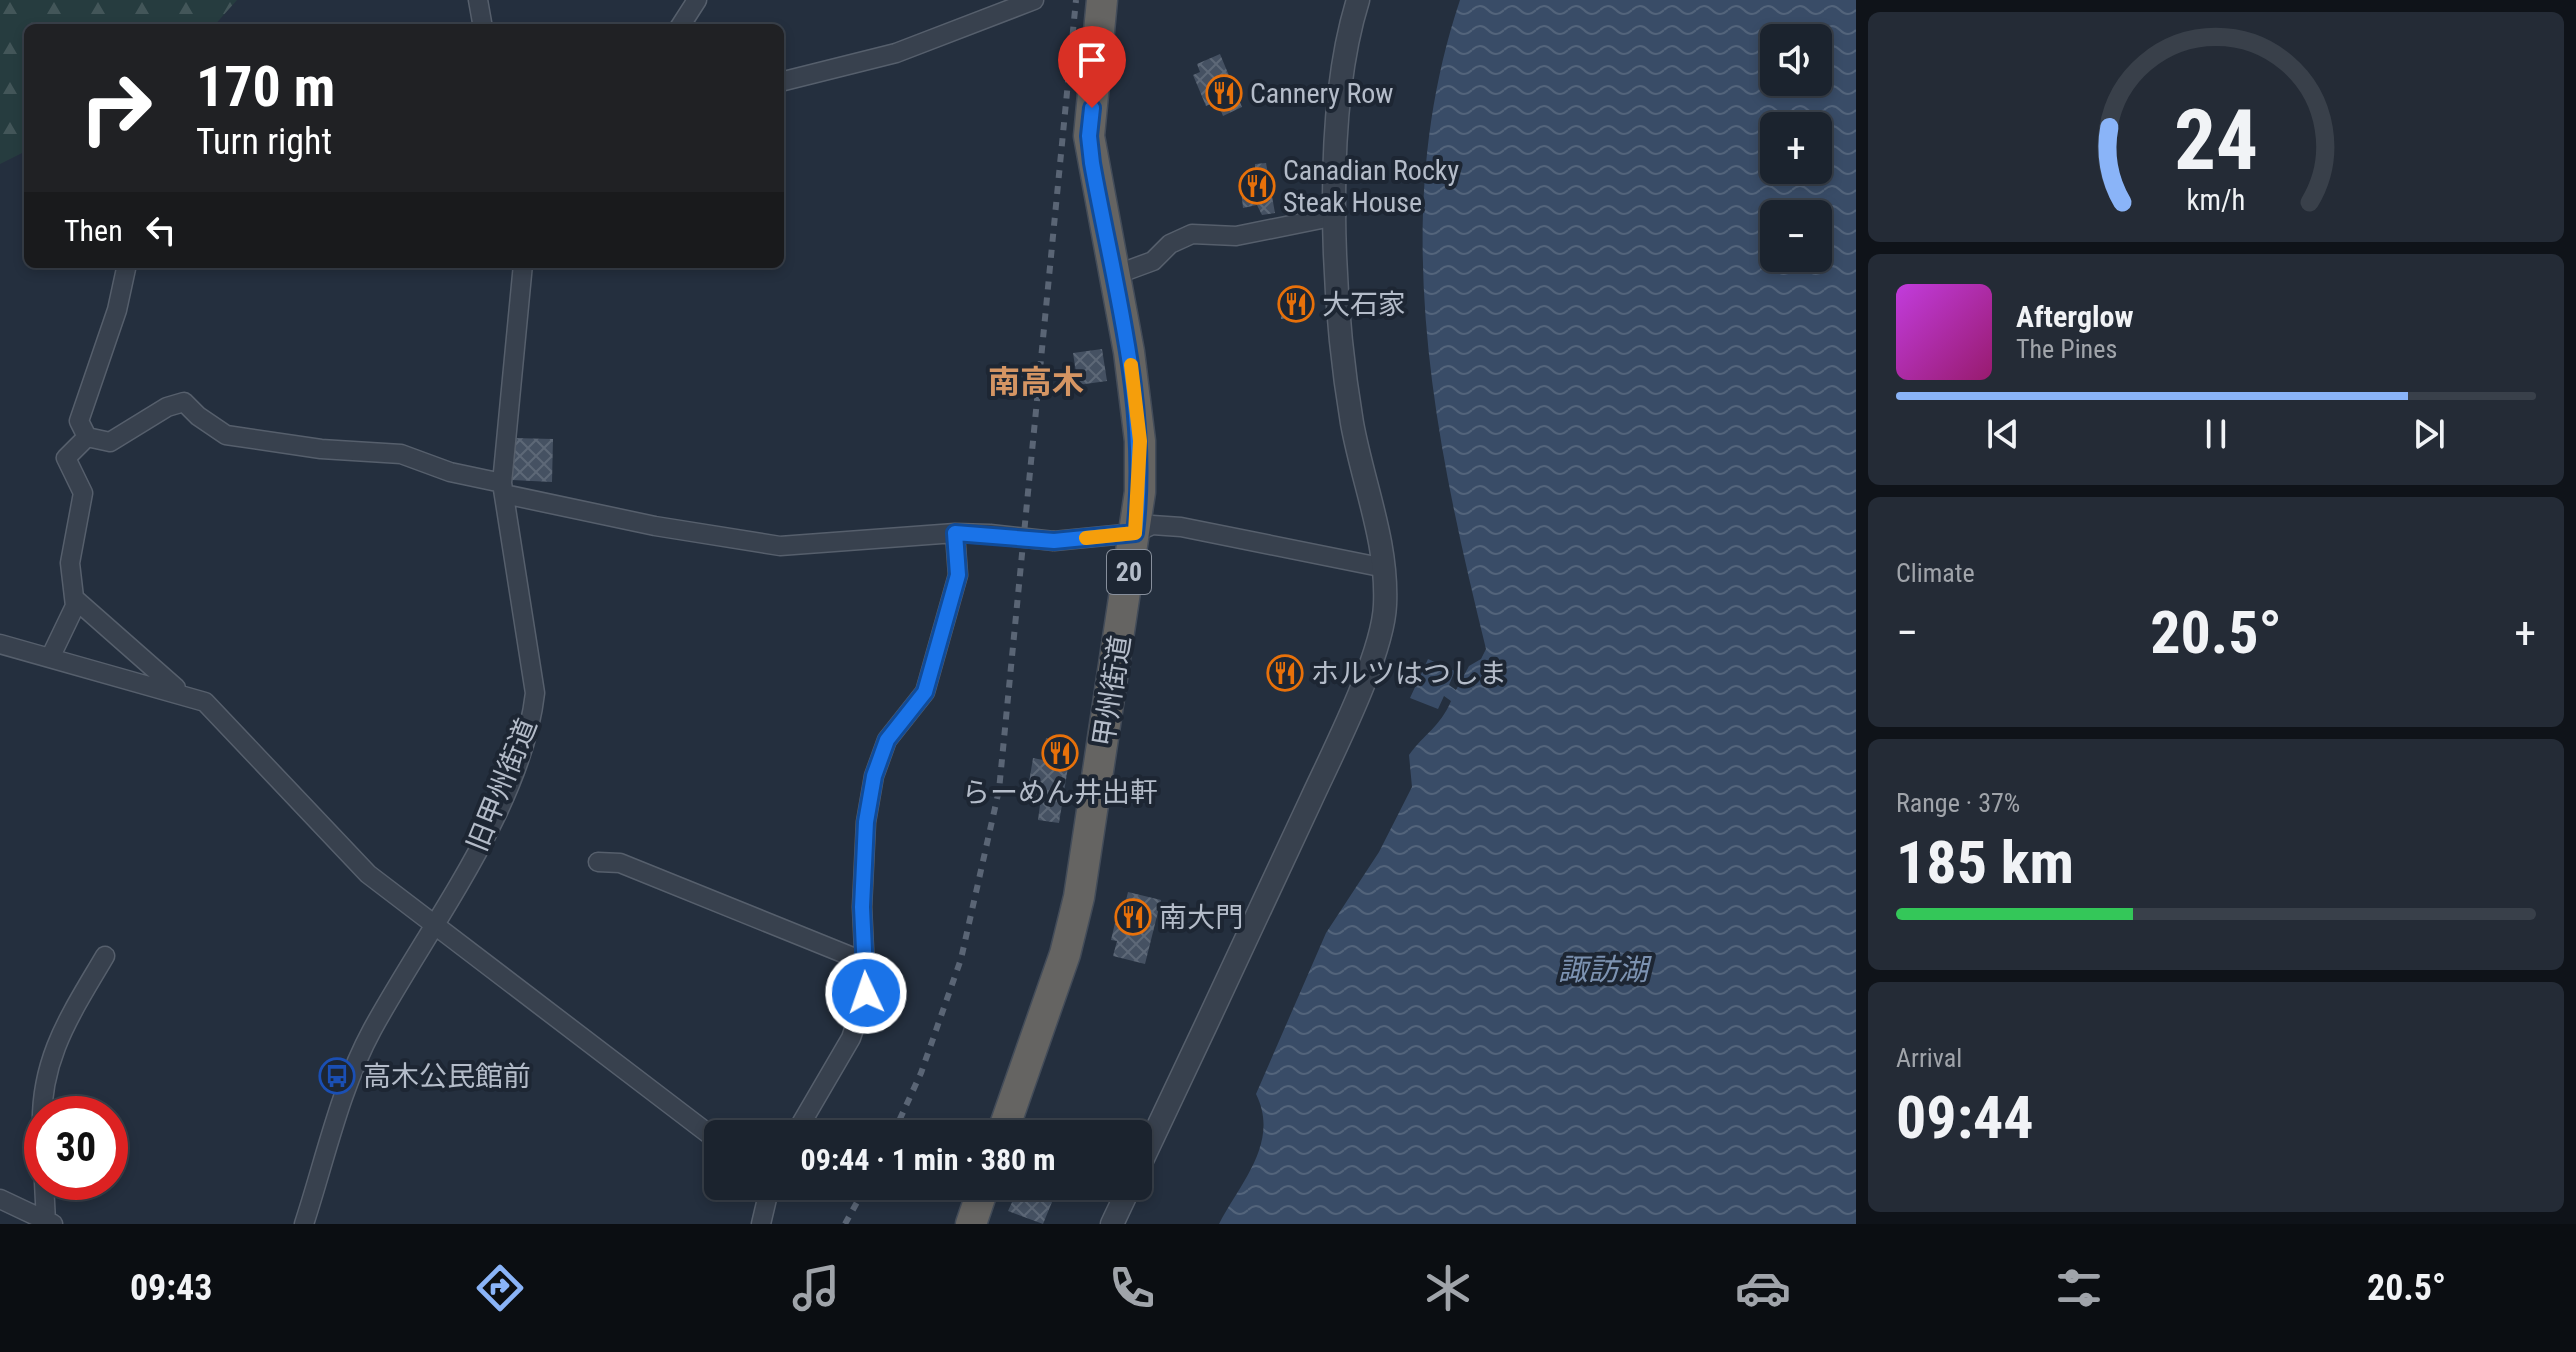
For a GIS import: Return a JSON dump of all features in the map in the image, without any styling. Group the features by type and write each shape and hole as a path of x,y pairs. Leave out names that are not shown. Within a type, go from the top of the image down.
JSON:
{"highway":[{"name":"甲州街道","path":"1007,1120 1060,968 1079,897 1135,533 1140,441 1115,275 1089,136 1102,0"},
{"path":"971,1224 979,1200"}],"street":[{"path":"478,0 482,24"},
{"path":"682,24 697,0"},
{"path":"784,81 896,53 1034,0"},
{"path":"1152,1139 1330,760 1375,651 1385,608 1385,568 1352,424 1340,321 1336,216 1339,102 1344,58 1358,0"},
{"path":"1115,275 1153,261 1170,244 1192,234 1236,236 1336,216"},
{"path":"87,437 79,421 117,310 126,268"},
{"name":"旧甲州街道","path":"304,1224 350,1082 371,1033 477,851 532,719 535,693 503,488 523,268"},
{"path":"87,437 110,442 167,407 184,402 226,435 321,449 401,454 503,488 655,526 780,546 955,533 1054,541 1135,533 1152,525 1181,527 1385,568"},
{"path":"50,658 75,606 70,563 83,493 66,458 87,437"},
{"path":"803,1120 851,1038 866,993 862,907 866,822 874,776 887,740 925,692 958,575 955,533"},
{"path":"75,599 181,693"},
{"path":"0,644 205,702 232,727 368,874 704,1130"},
{"path":"598,862 620,863 865,962"},
{"path":"44,1096 56,1039 105,956"},
{"path":"0,1199 50,1223"},
{"path":"47,1200 50,1223"},
{"path":"761,1224 767,1200"},
{"path":"1112,1224 1123,1200"}],"green space":[{"path":"0,0 237,0 216,24 24,24 24,152 0,164"}],"water":[{"name":"諏訪湖","path":"1460,0 1856,0 1856,1224 1219,1224 1247,1177 1261,1145 1262,1112 1256,1094 1326,933 1379,852 1412,787 1409,755 1442,717 1451,701 1444,696 1438,709 1410,698 1428,659 1455,671 1449,685 1456,690 1469,666 1481,659 1486,649 1449,487 1435,406 1426,324 1423,243 1426,162 1438,81"}],"building":[{"path":"1220,54 1242,107 1223,116 1217,101 1206,106 1193,75 1200,72 1197,64"},
{"path":"1266,163 1275,213 1262,215 1257,205 1243,208 1240,180 1253,179 1251,170 1255,171 1255,164"},
{"path":"1281,292 1303,293 1302,319 1281,319"},
{"path":"1102,349 1107,381 1078,385 1073,353"},
{"path":"513,438 553,439 552,482 512,480"},
{"path":"1046,738 1072,742 1059,823 1038,820 1041,797 1027,795 1033,758 1043,760"},
{"path":"1128,892 1161,900 1145,964 1113,956 1117,941 1111,940 1115,923 1120,925"},
{"path":"1013,1200 1052,1202 1043,1224 1008,1211"}],"railway":[{"path":"899,1120 921,1073 961,959 999,790 1076,0"},
{"path":"845,1224 858,1200"}],"slow traffic":[{"path":"1086,538 1135,533 1140,492 1140,441 1131,365"}],"place":[{"name":"Cannery Row","path":"1224,93"},
{"name":"Canadian Rocky Steak House","path":"1257,186"},
{"name":"大石家","path":"1296,304"},
{"name":"ホルツはつしま","path":"1285,673"},
{"name":"らーめん井出軒","path":"1060,753"},
{"name":"南大門","path":"1133,917"},
{"name":"高木公民館前","path":"337,1076"}],"district":[{"name":"南高木","path":"1036,382"}],"route":[{"path":"866,993 862,907 866,822 874,776 887,740 925,692 958,575 955,533 1054,541 1135,533 1140,492 1140,441 1129,352 1092,163 1089,136 1092,108"}]}
